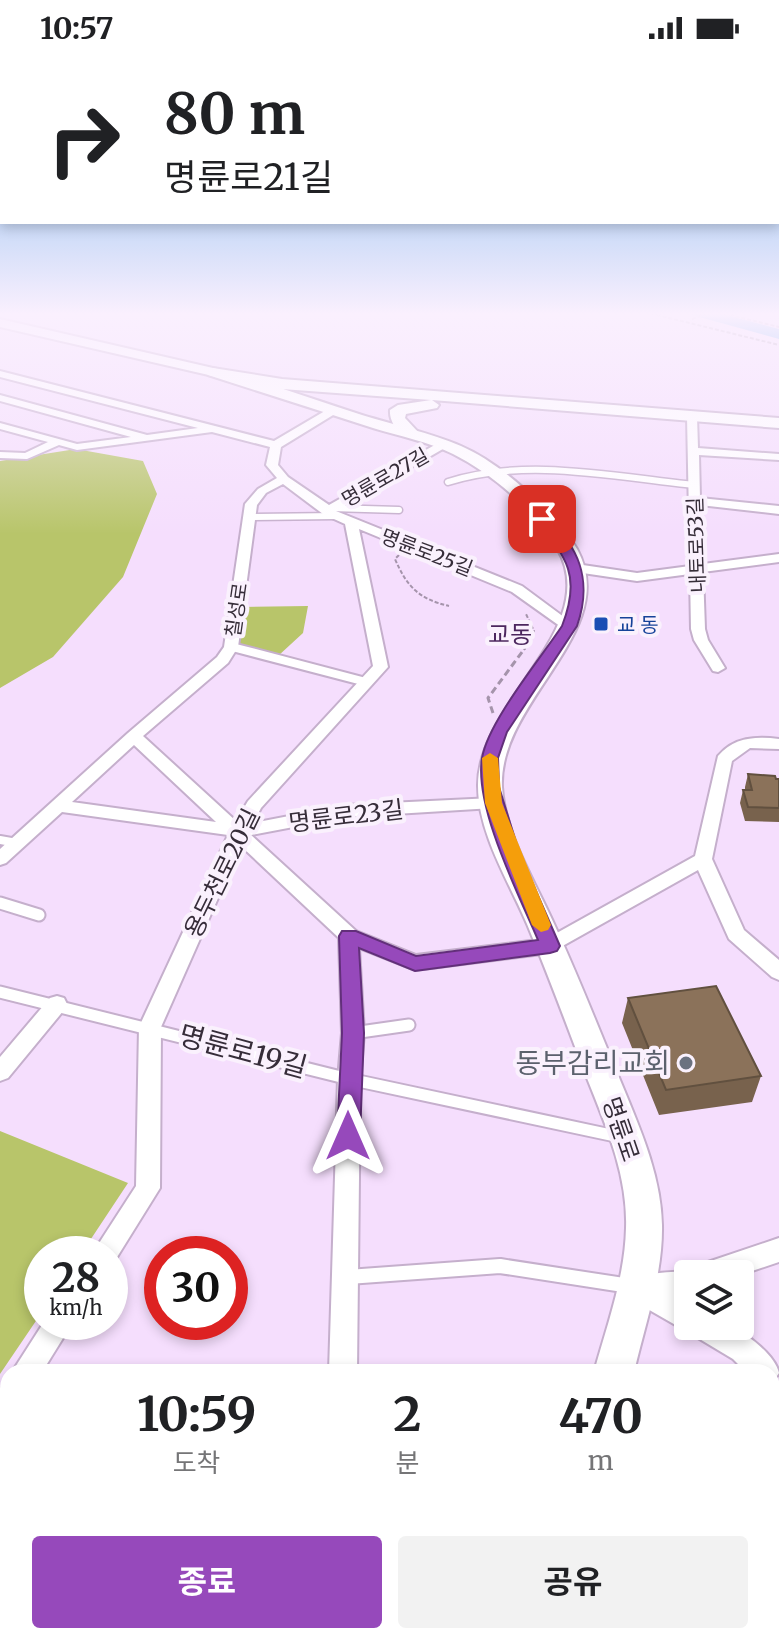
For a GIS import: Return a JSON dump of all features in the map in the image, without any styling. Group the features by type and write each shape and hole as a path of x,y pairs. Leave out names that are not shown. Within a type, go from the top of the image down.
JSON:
{"main road":[{"path":"339,400 507,403 779,423"},
{"path":"411,433 397,419 396,413 402,408 507,403"}],"street":[{"path":"47,386 276,445"},
{"path":"276,386 339,400 411,433 444,444 492,472 554,532 576,568 637,577 779,558"},
{"path":"0,398 152,439"},
{"path":"0,406 98,399"},
{"path":"284,479 272,465 276,445 339,400"},
{"name":"내토로53길","path":"692,416 701,640 718,668"},
{"path":"0,426 77,447"},
{"path":"0,455 27,456 214,429"},
{"path":"27,456 58,442"},
{"name":"명륜로27길","path":"336,514 444,444"},
{"path":"693,451 779,457"},
{"name":"명륜로25길","path":"284,479 336,514 517,589 569,626"},
{"name":"칠성로","path":"0,859 134,736 213,670 231,647 249,517 255,498 284,479"},
{"path":"695,501 779,510"},
{"name":"용두천로20길","path":"117,1236 148,1188 150,1027 239,831 254,805 381,667 336,514"},
{"name":"명륜로","path":"576,568 578,590 569,626 499,732 490,758 493,803 510,852 627,1139 641,1191 644,1226 616,1364"},
{"path":"134,736 349,936 415,963 550,946 703,859"},
{"path":"779,744 756,742 738,745 724,760 703,848 703,859 736,934 779,972"},
{"name":"명륜로23길","path":"58,806 239,831 346,811 493,803"},
{"path":"343,1364 348,1277 349,1079 353,1033 349,936"},
{"path":"0,1072 57,1004"},
{"path":"749,1260 779,1250"},
{"path":"634,1287 674,1286"},
{"path":"634,1287 674,1310"},
{"path":"31,1364 48,1340"},
{"path":"725,1340 757,1364"}],"lane":[{"path":"448,482 459,476 518,471 694,485"},
{"path":"249,517 399,510"},
{"path":"231,647 366,682"},
{"path":"0,840 17,843"},
{"path":"0,903 39,915"},
{"name":"명륜로19길","path":"0,992 349,1079 627,1139"},
{"path":"353,1033 409,1025"},
{"path":"348,1277 500,1266 634,1287"}],"path":[{"path":"410,544 395,559 407,588 425,602 449,606"},
{"path":"499,732 488,698 522,654 534,631 526,613"}],"green space":[{"path":"76,449 143,461 157,494 123,577 53,657 0,688 0,461"},
{"path":"308,606 303,633 278,656 238,647 241,607"},
{"path":"0,1131 128,1183 93,1236 24,1236 24,1339 7,1364 0,1364"}],"building":[{"path":"748,774 779,779 779,808 748,807 743,790 752,790"},
{"path":"716,986 761,1076 666,1090 628,998"}],"slow traffic":[{"path":"490,758 493,803 541,925"}],"place":[{"name":"교 동","path":"601,624"},
{"name":"동부감리교회","path":"686,1063"}],"district":[{"name":"교동","path":"510,634"}],"route":[{"path":"348,1136 353,1033 349,936 415,963 550,946 510,852 490,787 490,758 499,732 574,615 578,590 576,568 564,543 542,519"}]}
